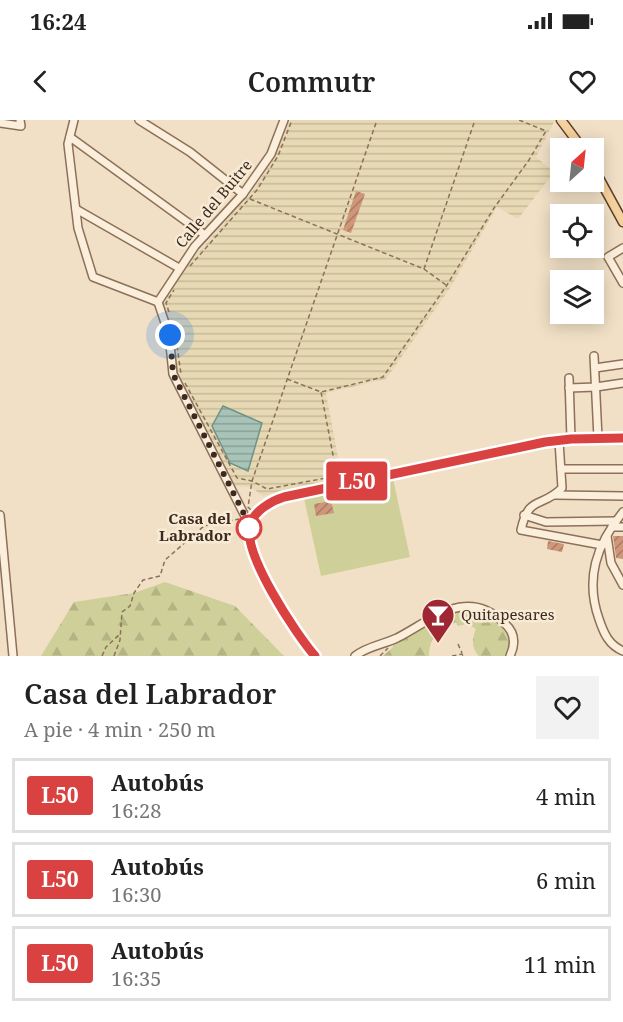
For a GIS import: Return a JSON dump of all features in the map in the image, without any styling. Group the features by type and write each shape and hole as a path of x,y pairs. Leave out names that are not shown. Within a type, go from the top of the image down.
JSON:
{"main road":[{"path":"561,120 574,138"},
{"path":"604,187 623,222"}],"street":[{"path":"74,120 68,144 78,228 93,278 158,302 170,335 173,374 250,526 250,543 256,560 292,627 315,656"},
{"path":"139,120 190,153 246,196"},
{"name":"Calle del Buitre","path":"158,302 205,235 246,196 271,154 284,120"},
{"path":"0,123 22,122"},
{"path":"70,137 205,235"},
{"path":"76,209 182,269"},
{"path":"623,248 608,257 623,283"},
{"path":"594,356 598,438"},
{"path":"594,368 623,364"},
{"path":"568,378 571,439"},
{"path":"569,388 623,383"},
{"path":"250,526 255,516 269,503 284,497 501,451 571,439 623,438"},
{"path":"559,441 562,488 555,495 536,503 524,515 521,530 602,545"},
{"path":"561,469 623,469"},
{"path":"555,495 623,496"},
{"path":"623,512 602,545 592,575 594,604 606,637 611,644 623,651"},
{"path":"0,515 13,656"},
{"path":"524,515 546,522 614,524 623,527"},
{"path":"607,536 611,563 623,585"},
{"path":"355,656 370,646 394,639 444,611 469,606 488,611 510,628 514,636 510,656"}],"path":[{"path":"182,269 246,196 257,190 278,156 292,120"},
{"path":"255,516 248,507 252,481 378,120"},
{"path":"424,269 475,120"},
{"path":"287,379 321,392 383,377 447,285 494,208 529,160 546,130 519,120"},
{"path":"246,196 424,269 447,285"},
{"path":"169,314 166,303 176,287"},
{"path":"177,346 181,375 237,478 252,481 267,489 337,476 321,392"},
{"path":"114,656 123,624 122,612 130,606 134,593 143,580 160,576 165,560 204,526 237,520 245,516"},
{"path":"102,656 110,642 120,633"},
{"path":"452,656 461,655 458,644"}],"shaded area":[{"path":"290,120 555,120 536,157 550,169 550,177 518,219 497,207 450,288 386,379 326,393 342,479 263,496 251,487 234,486 176,374 173,337 163,303 183,270 254,189 275,156"},
{"path":"223,406 262,423 248,471 230,463 212,426"}],"green space":[{"path":"392,474 410,557 321,576 303,494"},
{"path":"165,582 235,606 284,656 41,656 74,602 134,593"},
{"path":"462,608 486,612 508,630 512,644 508,656 479,656 473,643 476,629 467,624 458,626 456,622 433,638 429,656 383,656 393,647 393,642 429,620"}],"building":[{"path":"356,191 365,194 351,233 343,230"},
{"path":"331,501 334,513 316,516 314,504"},
{"path":"613,536 623,536 623,559 616,558"},
{"path":"548,541 564,544 562,552 547,549"}],"bus line":[{"name":"L50","path":"315,656 292,627 253,552 249,539 250,526 252,519 265,506 284,497 545,442 623,438"}],"place":[{"name":"Casa del Labrador","path":"249,528"},
{"name":"Quitapesares","path":"438,644"}],"route":[{"path":"170,335 173,374 250,526 249,530 249,528"}]}
